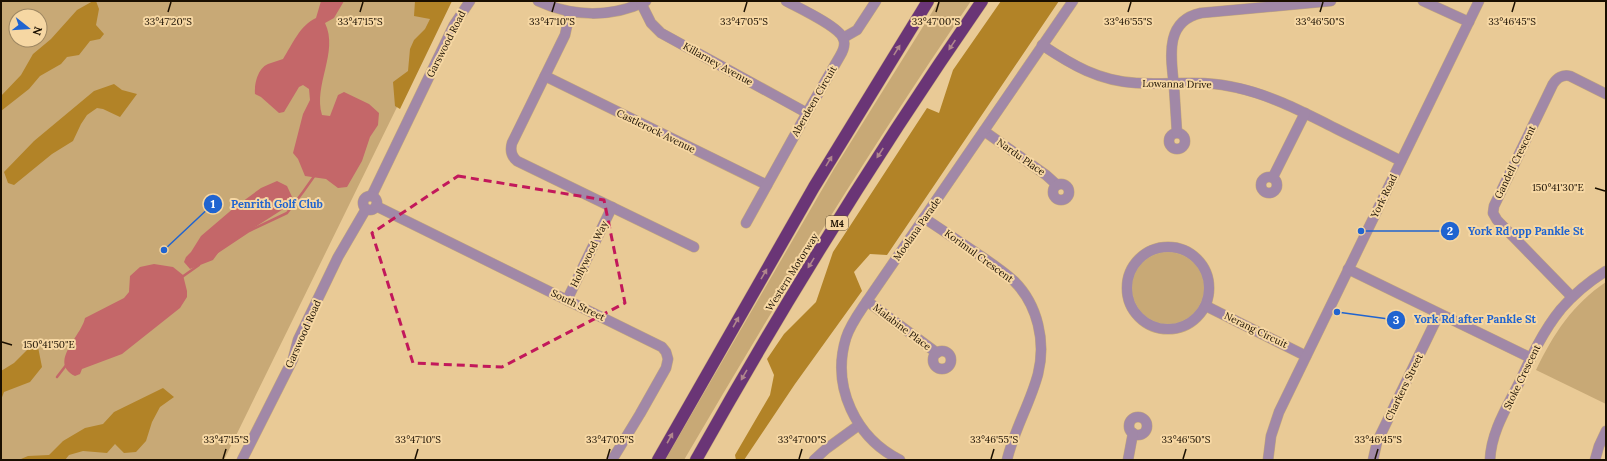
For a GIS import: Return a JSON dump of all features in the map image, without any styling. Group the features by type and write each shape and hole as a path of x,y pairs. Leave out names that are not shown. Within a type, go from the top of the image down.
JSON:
{"highway":[{"path":"658,460 814,187 928,1"},
{"name":"Western Motorway","path":"696,460 751,362 808,268 877,158 982,1"}],"street":[{"name":"Garswood Road","path":"372,195 454,25 470,1"},
{"path":"538,1 570,12 587,13 606,13 644,2"},
{"path":"786,1 832,27 843,38 857,30 876,1"},
{"name":"Moolana Parade","path":"900,460 875,444 859,425 852,412 845,392 842,363 849,331 867,301 1073,1"},
{"path":"1177,133 1171,49 1173,39 1180,24 1190,17 1201,13 1331,1"},
{"path":"1423,1 1469,22"},
{"name":"York Road","path":"1268,460 1270,442 1276,418 1479,1"},
{"name":"Killarney Avenue","path":"644,2 651,23 661,33 807,113"},
{"path":"570,12 565,35 508,154 517,161 694,247"},
{"name":"Aberdeen Circuit","path":"746,224 842,53 844,46 843,38"},
{"name":"Lowanna Drive","path":"1042,46 1072,65 1104,78 1136,83 1206,83 1238,88 1278,100 1401,161"},
{"name":"Castlerock Avenue","path":"545,76 767,185"},
{"name":"Gandell Crescent","path":"1572,297 1497,220 1493,213 1494,206 1553,84 1557,79 1570,76 1606,94"},
{"path":"1273,177 1305,113"},
{"name":"Nardu Place","path":"984,131 1046,175 1057,185"},
{"path":"372,195 377,200 376,206 373,210 366,209 362,205 363,199 372,195"},
{"name":"South Street","path":"376,206 659,345 664,349 668,362 666,368 612,460"},
{"name":"Hollywood Way","path":"567,300 612,208"},
{"name":"Garswood Road","path":"242,460 293,359 298,340 338,257 366,209"},
{"name":"Korimul Crescent","path":"924,218 1007,275 1020,289 1034,310 1041,341 1039,366 1036,381 1007,460"},
{"path":"1174,247 1193,254 1203,265 1208,278 1209,292 1206,306 1198,317 1180,328 1160,329 1147,324 1136,315 1128,297 1127,282 1133,266 1142,255 1154,249 1174,247"},
{"path":"1348,269 1531,358"},
{"name":"Stoke Crescent","path":"1490,460 1495,432 1531,358 1551,322 1572,297 1606,272"},
{"name":"Malabine Place","path":"867,301 937,353"},
{"name":"Nerang Circuit","path":"1206,306 1306,356"},
{"name":"Charkers Street","path":"1373,460 1377,442 1439,314"},
{"path":"814,460 826,449 859,425"},
{"path":"1595,460 1599,446 1606,431"},
{"path":"1128,460 1133,433"}],"highlighted area":[{"path":"458,176 604,200 625,303 502,367 413,363 372,233"}],"shaded area":[{"path":"1,1 449,1 224,460 1,460"},
{"path":"93,1 96,1 99,9 96,25 104,34 100,39 90,41 79,55 67,57 61,64 40,76 29,89 1,111 1,96 21,75 33,54 40,48 48,48 48,42 77,10"},
{"path":"321,1 344,1 334,18 325,23 329,34 329,45 321,92 320,104 322,115 330,116 338,95 344,92 369,104 379,113 378,125 370,137 362,161 347,187 338,188 326,179 305,176 298,159 293,153 303,114 310,100 309,89 303,85 299,87 284,112 279,113 261,97 255,94 255,86 259,73 268,64 283,59 305,25 316,18"},
{"path":"415,1 452,1 400,109 395,106 393,82 408,71 410,49 414,40 425,29 430,19 414,16"},
{"path":"939,1 971,1 933,57 823,228 684,460 665,460 834,169"},
{"path":"1001,1 1059,1 887,255 870,254 854,272 862,291 795,384 744,460 736,460 735,455 770,395 774,375 767,359 784,334 816,302 833,252 927,108 939,113 953,70"},
{"path":"114,84 122,90 137,94 120,117 103,109 97,108 87,115 73,141 52,154 14,185 8,183 4,172 34,141 94,91"},
{"path":"277,181 287,186 293,199 288,206 221,249 213,260 190,269 184,262 201,236 235,207 261,188"},
{"path":"1168,252 1182,255 1194,262 1201,274 1204,288 1201,302 1194,314 1182,321 1168,324 1154,321 1142,314 1135,302 1132,288 1135,274 1142,262 1154,255"},
{"path":"154,264 173,267 183,275 187,297 180,308 122,354 82,369 80,374 75,376 68,370 65,364 65,357 85,318 124,298 129,292 130,276 140,267"},
{"path":"1606,282 1606,404 1536,370 1549,344 1565,321 1584,300"},
{"path":"30,347 38,347 42,367 30,382 4,392 1,400 1,371 14,363"},
{"path":"163,388 174,397 160,407 152,422 146,441 136,452 124,453 115,444 107,453 83,451 69,455 65,460 21,459 28,456 49,455 63,441 85,428 103,424 114,412"}],"waterway":[{"path":"216,253 249,231 287,213 315,175"},
{"path":"182,277 199,265"},
{"path":"57,377 67,364"}],"place":[{"name":"York Rd opp Pankle St","path":"1361,231"},
{"name":"Penrith Golf Club","path":"164,250"},
{"name":"York Rd after Pankle St","path":"1337,312"}]}
